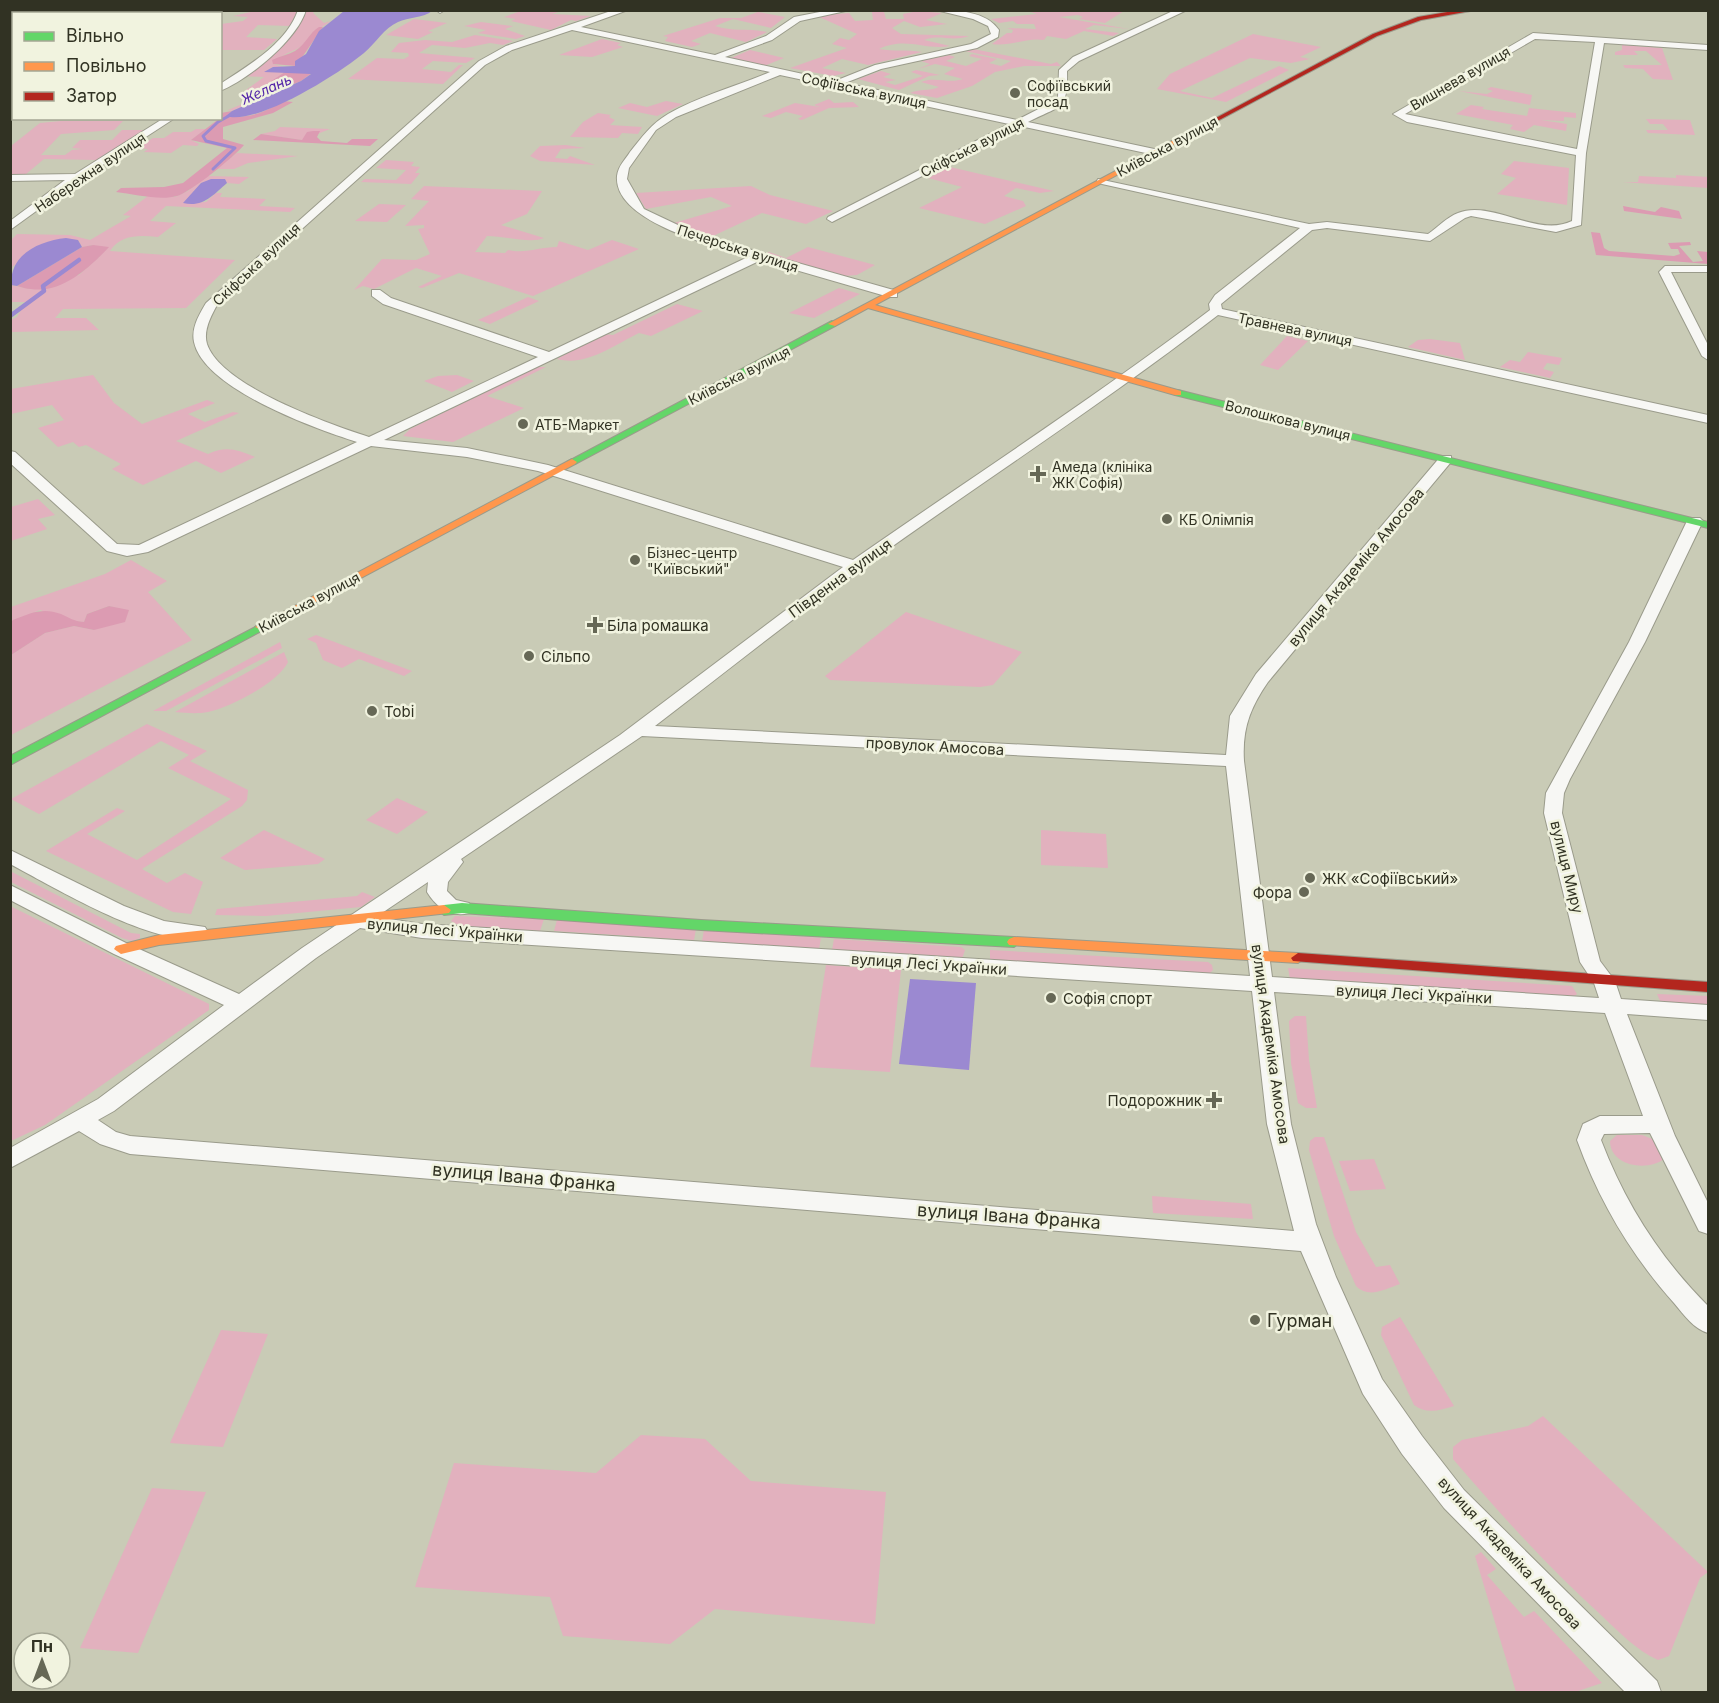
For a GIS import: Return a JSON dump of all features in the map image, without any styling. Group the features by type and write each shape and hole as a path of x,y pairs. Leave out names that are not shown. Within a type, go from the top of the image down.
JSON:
{"main road":[{"name":"Київська вулиця","path":"10,761 893,294 1389,28 1420,18 1474,10"},
{"name":"Волошкова вулиця","path":"870,306 1126,380 1702,523"},
{"name":"вулиця Лесі Українки","path":"355,921 462,908 1260,956 1708,987"},
{"path":"121,949 159,940 355,921"}],"street":[{"path":"222,87 239,76 286,36 301,16 302,10"},
{"name":"Скіфська вулиця","path":"624,10 509,48 482,63 212,303 200,330 201,344 210,362 229,380 328,428 368,441 472,453 555,471 855,566"},
{"path":"716,58 769,38 797,19 846,10"},
{"path":"835,84 879,67 974,46 995,35 995,30 985,20 940,10"},
{"name":"Скіфська вулиця","path":"832,219 1059,102 1064,97 1063,70 1076,59 1183,10"},
{"name":"Софіївська вулиця","path":"572,27 1155,152"},
{"name":"Вишнева вулиця","path":"1581,153 1407,118 1398,114 1530,37 1600,40"},
{"path":"1102,181 1309,227 1327,225 1430,238 1461,215 1471,213 1550,228 1573,226 1577,223 1581,153 1600,40 1708,47"},
{"name":"Печерська вулиця","path":"779,72 662,121 644,138 624,168 622,179 640,211 695,237 893,294"},
{"name":"Набережна вулиця","path":"10,227 78,177 168,120"},
{"path":"10,178 78,177"},
{"name":"Травнева вулиця","path":"1309,227 1219,298 1215,304 1216,311 1708,419"},
{"path":"10,455 112,548 127,551 144,549 758,257"},
{"path":"1708,269 1669,268 1665,272 1708,356"},
{"path":"376,293 387,301 549,356"},
{"name":"Південна вулиця","path":"355,921 466,848 636,730 855,566 1056,425 1126,380 1216,311"},
{"name":"вулиця Академіка Амосова","path":"1446,459 1262,678 1240,710 1233,740 1279,1124 1310,1242 1372,1386 1454,1498 1646,1692"},
{"name":"вулиця Миру","path":"1702,523 1555,793 1553,813 1590,962 1604,981 1658,1124 1692,1198 1708,1224"},
{"name":"провулок Амосова","path":"636,730 1235,761"},
{"name":"Південна вулиця","path":"462,908 449,905 437,892 438,881 445,869 466,848"},
{"path":"10,856 117,911 161,927 219,934"},
{"path":"10,891 121,949 241,1004"},
{"path":"449,932 443,926 443,919 462,908"},
{"path":"10,1159 82,1120 355,921"},
{"name":"вулиця Лесі Українки","path":"355,921 449,932 1708,1012"},
{"path":"966,966 974,962 977,955 975,946 969,940"},
{"name":"вулиця Івана Франка","path":"82,1120 108,1138 130,1145 1310,1242"},
{"path":"1658,1124 1600,1125 1591,1130 1589,1140 1615,1199 1637,1239 1662,1272 1708,1322"}],"shaded area":[{"path":"11,10 118,10 116,12 12,12 11,43"},
{"path":"524,10 561,11 552,14 591,16 576,21 571,20 551,30 511,21 516,19 504,17"},
{"path":"255,11 298,11 290,26 258,25 246,37 277,39 264,50 222,50 222,24 243,21 248,17 233,16"},
{"path":"305,11 315,11 313,13 324,23 331,21 311,34 299,48 277,59 273,64 283,67 273,67 266,71 285,72 262,89 267,95 232,111 228,110 252,100 249,99 260,91 246,90 264,77 242,76 288,38 302,20"},
{"path":"344,11 432,11 393,25 352,62 298,96 257,113 240,117 226,116 232,111 301,81 311,74 264,72 273,67 295,66 295,61 306,54 319,31"},
{"path":"918,11 942,13 926,20 947,24 920,27 904,21 892,28 901,34 969,36 924,40 950,46 889,45 879,49 922,52 868,65 842,59 822,68 846,73 833,76 790,68 847,48 832,44 840,38 849,40 857,34 817,16 849,13 855,21 873,20 872,12 884,12 886,19 904,19 903,14"},
{"path":"1028,11 1124,11 1105,23 1079,19 1083,17 1078,15 1059,17 1129,29 1094,25 1085,29 1119,33 1113,36 1084,31 1066,39 1047,36 1044,40 992,44 1007,33 1012,33 1013,30 1007,28 1036,29 1034,24 1017,24 1013,21 999,23 991,19 1037,14"},
{"path":"758,12 785,17 771,28 733,19 715,26 767,32 746,42 710,33 691,41 701,44 692,47 665,41 668,37 663,36 720,18 741,18"},
{"path":"414,19 447,23 428,31 433,32 418,39 386,35"},
{"path":"481,22 513,26 505,29 525,36 516,39 478,33 486,30 464,26"},
{"path":"319,27 323,27 296,66 273,64 272,60 299,48"},
{"path":"1253,34 1321,47 1300,57 1310,59 1291,63 1250,58 1180,91 1212,98 1279,66 1289,70 1226,102 1157,89 1170,74"},
{"path":"475,35 513,41 503,45 490,43 465,48 432,45 419,53 475,58 466,63 433,61 422,69 451,72 459,65 463,65 443,84 348,79 377,58 404,59 409,56 408,53 391,52 399,43 425,40 452,42"},
{"path":"602,39 621,43 617,45 623,47 592,57 559,55"},
{"path":"1622,45 1662,48 1673,80 1653,79 1643,69 1625,68 1623,65 1662,65 1646,51 1634,51 1638,55 1615,55 1615,52 1622,50"},
{"path":"973,49 1051,64 1057,62 1061,66 1024,66 995,72 972,86 937,98 910,93 939,87 921,82 926,80 963,79 944,74 955,68 935,64 918,69 930,64 921,61 949,55 955,57 946,61 966,66 982,59 969,56 972,54 997,59 989,63 1001,66 1011,61 965,51"},
{"path":"750,50 784,58 764,66 731,58"},
{"path":"916,70 940,75 929,76 899,90 858,79 881,71 891,74 883,77 896,80 885,82 895,85 923,76 911,72"},
{"path":"285,72 312,73 301,81 267,95 261,88"},
{"path":"1491,87 1532,95 1530,105 1459,91 1487,94 1493,91 1487,89"},
{"path":"829,99 834,103 853,102 859,107 829,108 802,120 798,119 803,116 786,112 771,118 762,116 795,103 820,107 814,105"},
{"path":"284,101 293,102 273,113 223,127 223,139 244,145 212,174 183,193 163,198 116,192 121,188 164,187 183,183 227,148 191,140 217,120 222,120 222,113 232,111 227,116 235,117 263,111"},
{"path":"666,101 683,104 657,116 618,108 630,103 647,107"},
{"path":"1471,105 1484,107 1482,109 1527,116 1529,108 1576,113 1576,118 1564,117 1564,121 1541,120 1567,124 1566,131 1534,125 1524,132 1510,129 1513,125 1456,114"},
{"path":"598,113 611,115 609,117 615,120 610,125 642,127 638,134 622,133 618,138 570,137 583,122"},
{"path":"1646,119 1690,120 1695,135 1648,133 1646,130 1668,130 1663,124 1650,124"},
{"path":"123,121 114,130 61,134 41,155 65,155 72,150 83,149 72,148 80,140 112,140 122,130 145,130 97,160 44,159 26,174 11,175 11,146 40,123"},
{"path":"280,127 330,129 302,140 261,134 275,131"},
{"path":"196,129 206,129 191,140 199,144 197,146 183,145 171,153 144,152 148,149 137,148 153,138 164,138 173,132 191,132"},
{"path":"320,131 317,137 321,141 347,143 352,139 378,139 370,146 253,140 261,134 302,140 307,132"},
{"path":"566,145 585,148 561,149 555,158 567,159 570,156 595,165 540,161 530,156 540,146"},
{"path":"237,153 298,156 248,163 234,169 216,169"},
{"path":"386,160 414,162 411,166 420,167 415,173 420,173 411,184 361,182 365,179 396,180 406,170 376,168"},
{"path":"1514,161 1569,168 1567,205 1497,194 1516,178 1501,174"},
{"path":"950,167 1054,191 1040,193 1016,188 1004,196 1023,201 1026,206 985,224 919,208 962,187 928,178"},
{"path":"1676,175 1708,177 1708,188 1623,182 1638,182 1639,176 1676,178"},
{"path":"206,176 249,177 239,184 227,183 225,179 201,183 184,203 206,202 216,193 222,193 220,197 266,199 259,206 295,208 290,212 166,206 150,221 176,223 158,237 130,237 119,242 110,251 235,260 186,308 63,309 55,318 86,318 99,330 11,332 11,320 17,317 26,302 11,302 11,285 30,289 79,275 100,256 93,245 82,247 78,240 13,266 11,271 11,240 17,234 70,235 90,240 131,216 123,215 148,196 175,197 188,191"},
{"path":"211,179 225,179 227,183 202,202 183,203 201,183"},
{"path":"424,186 542,191 527,214 501,225 544,238 525,240 487,236 475,252 505,253 508,250 557,247 559,241 588,250 612,240 639,249 533,296 459,273 422,288 418,287 442,276 416,268 374,289 363,286 354,290 382,259 416,260 430,254 418,229 424,228 424,225 405,226 429,201 411,199"},
{"path":"751,186 770,195 833,211 806,224 762,213 711,237 674,223 732,206 711,197 646,209 636,193"},
{"path":"379,204 406,205 387,222 355,221"},
{"path":"1623,206 1655,212 1661,207 1679,211 1682,219 1624,211"},
{"path":"1591,232 1600,233 1604,248 1609,251 1674,256 1680,254 1678,249 1671,249 1668,243 1690,242 1691,245 1679,246 1693,262 1703,261 1697,251 1708,252 1708,264 1596,255"},
{"path":"66,238 78,240 82,247 17,286 11,285 15,265 28,251 46,242"},
{"path":"93,245 109,247 93,263 64,283 42,289 17,286 82,247"},
{"path":"808,247 875,265 857,275 843,276 766,254 769,252 786,258"},
{"path":"839,288 860,294 814,318 789,313"},
{"path":"528,297 539,301 490,324 478,320"},
{"path":"677,304 703,311 651,336 639,333 600,354 579,360 557,359 602,334 613,335"},
{"path":"1287,336 1308,341 1278,370 1260,365"},
{"path":"1430,339 1460,343 1465,360 1408,347 1418,340"},
{"path":"1528,352 1562,358 1559,365 1547,363 1543,369 1554,372 1550,378 1500,367 1510,360 1520,362"},
{"path":"537,367 546,367 487,396 524,408 453,442 403,436 410,429"},
{"path":"93,375 114,403 142,424 207,400 215,403 188,414 205,422 233,412 239,413 176,441 208,454 220,450 231,450 255,457 221,473 196,461 143,485 112,469 121,464 86,445 79,447 73,442 58,447 38,428 64,420 52,405 11,414 11,389"},
{"path":"457,375 474,381 452,392 424,381 438,376"},
{"path":"38,499 55,515 38,519 47,529 11,541 11,507"},
{"path":"131,560 167,581 148,592 192,640 11,735 11,655 45,633 74,626 94,630 129,611 109,606 87,614 84,622 71,621 40,610 11,622 11,607 105,574"},
{"path":"109,606 129,610 125,622 94,630 74,626 45,633 11,655 11,622 13,620 31,613 48,611 84,622 87,614"},
{"path":"906,612 1022,652 993,685 980,687 830,680 825,676"},
{"path":"316,635 412,671 404,676 359,659 342,668 323,660 316,643 307,639"},
{"path":"280,642 282,648 166,711 153,711"},
{"path":"284,652 288,662 283,670 253,693 217,710 196,713 175,712"},
{"path":"147,724 207,751 190,761 248,790 247,800 242,806 142,869 167,883 185,873 203,882 191,914 173,912 46,851 117,808 125,811 87,834 137,860 231,799 168,768 189,755 161,741 39,814 11,799"},
{"path":"397,798 428,812 397,834 366,820"},
{"path":"264,830 325,859 318,864 245,870 220,858"},
{"path":"1041,830 1106,834 1108,868 1041,865"},
{"path":"10,871 131,933 140,934 140,938 132,941 122,938 11,882"},
{"path":"362,892 375,897 361,907 266,916 215,915 217,909 357,896"},
{"path":"10,906 209,1004 209,1010 45,1125 11,1141"},
{"path":"455,916 544,919 540,931 460,926 451,921"},
{"path":"557,920 696,929 694,940 554,931"},
{"path":"704,930 821,938 819,949 702,941"},
{"path":"834,939 961,947 965,950 962,959 832,950"},
{"path":"990,950 1208,962 1212,965 1213,970 1210,973 990,961"},
{"path":"826,965 901,970 890,1072 810,1067"},
{"path":"1288,968 1572,986 1577,994 1573,997 1290,979"},
{"path":"910,979 976,983 969,1070 899,1064"},
{"path":"1657,994 1708,996 1708,1005 1661,1003"},
{"path":"1295,1016 1306,1016 1309,1060 1317,1108 1306,1108 1298,1103 1291,1063 1289,1021"},
{"path":"1617,1135 1642,1135 1655,1140 1664,1159 1657,1163 1639,1166 1623,1161 1616,1156 1610,1141"},
{"path":"1315,1137 1324,1137 1356,1232 1376,1267 1390,1265 1400,1284 1372,1292 1366,1292 1356,1286 1334,1236 1309,1150 1310,1141"},
{"path":"1374,1159 1386,1189 1350,1191 1339,1161"},
{"path":"1152,1196 1251,1204 1253,1219 1153,1213"},
{"path":"1400,1317 1454,1406 1429,1411 1414,1405 1381,1335 1382,1327"},
{"path":"221,1330 268,1334 223,1447 170,1443"},
{"path":"1543,1416 1708,1572 1700,1578 1669,1656 1658,1660 1642,1651 1621,1634 1543,1559 1453,1459 1453,1447 1462,1440 1528,1426"},
{"path":"641,1435 705,1439 751,1481 886,1492 875,1624 715,1609 670,1644 563,1636 550,1597 415,1587 454,1463 596,1473"},
{"path":"152,1488 206,1492 138,1653 80,1648"},
{"path":"1481,1552 1496,1569 1487,1575 1524,1617 1534,1611 1602,1683 1575,1692 1516,1692 1475,1556"}],"waterway":[{"name":"Желань","path":"222,120 234,113"},
{"name":"Желань","path":"213,169 235,148 206,141 203,136 222,120"},
{"name":"Желань","path":"10,316 44,291 43,286 79,260"}],"traffic: fast":[{"path":"572,462 832,324"},
{"path":"1178,393 1708,525"},
{"path":"10,761 261,627"},
{"path":"444,910 462,908 701,925 1014,942"}],"traffic: slow":[{"path":"832,324 1204,126"},
{"path":"870,306 1178,393"},
{"path":"261,627 572,462"},
{"path":"121,949 159,940 444,910"},
{"path":"1014,942 1298,958"}],"traffic: jam":[{"path":"1204,126 1375,35 1420,18 1474,10"},
{"path":"1298,958 1708,987"}],"place":[{"name":"Софіївський посад","path":"1015,93"},
{"name":"АТБ-Маркет","path":"523,424"},
{"name":"Амеда (клініка ЖК Софія)","path":"1038,474"},
{"name":"КБ Олімпія","path":"1167,519"},
{"name":"Бізнес-центр \"Київський\"","path":"635,560"},
{"name":"Біла ромашка","path":"595,625"},
{"name":"Сільпо","path":"529,656"},
{"name":"Tobi","path":"372,711"},
{"name":"ЖК «Софіївський»","path":"1310,878"},
{"name":"Фора","path":"1304,892"},
{"name":"Софія спорт","path":"1051,998"},
{"name":"Подорожник","path":"1214,1100"},
{"name":"Гурман","path":"1255,1320"}]}
